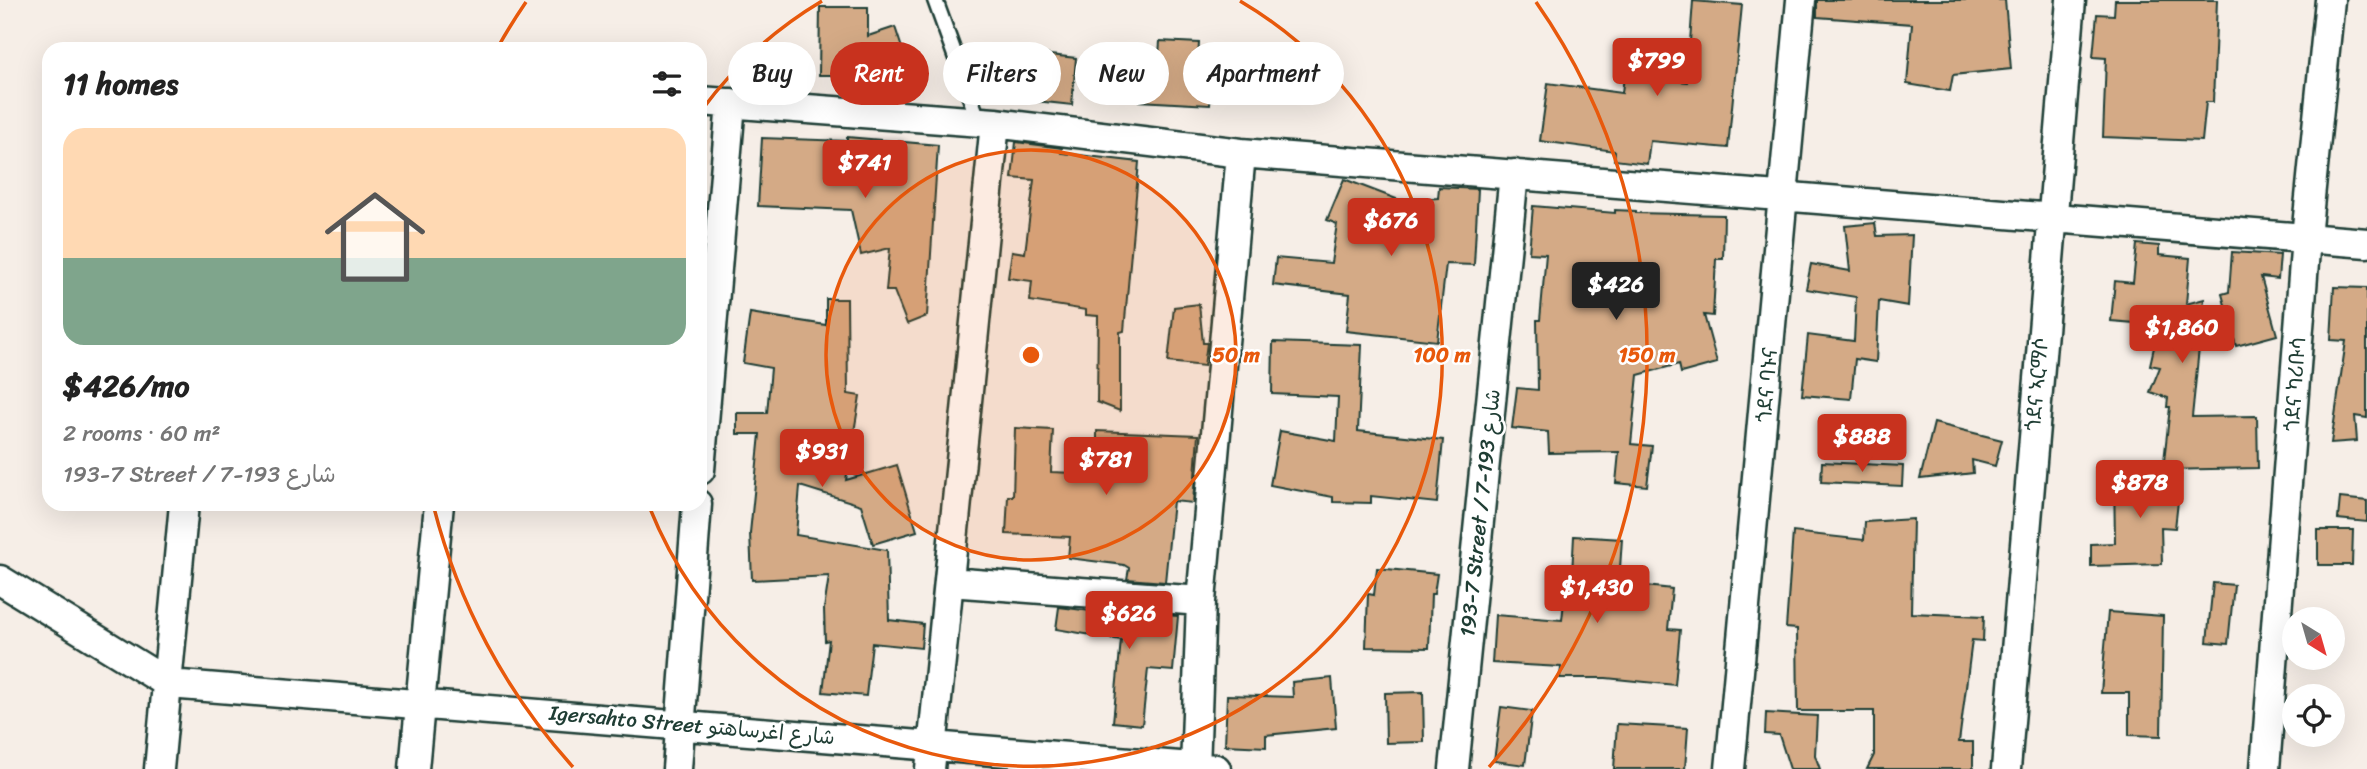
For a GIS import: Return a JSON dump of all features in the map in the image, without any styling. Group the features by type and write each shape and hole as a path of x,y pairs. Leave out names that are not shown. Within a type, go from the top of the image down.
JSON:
{"street":[{"name":"ጎደና ባኑና","path":"1730,769 1801,0"},
{"name":"ጎደና ኣርማሶ","path":"2006,769 2050,215 2071,0"},
{"name":"ጎደና ካሪቡሳ","path":"2265,769 2306,237 2330,0"},
{"path":"707,101 728,103"},
{"path":"707,280 732,105"},
{"path":"758,105 987,123 1241,153 1784,198 2050,215 2367,243"},
{"path":"932,757 987,123"},
{"path":"1202,768 1201,601 1241,153"},
{"name":"193-7 Street / شارع 193-7","path":"1454,769 1514,174"},
{"path":"159,769 183,511"},
{"path":"414,769 438,511"},
{"path":"677,769 696,511"},
{"path":"949,582 1201,601"},
{"path":"4,586 169,684"},
{"name":"Igersahto Street شارع اغرساهتو","path":"169,684 681,724 932,757 1202,768"}],"lane":[{"path":"934,0 987,123"}],"building":[{"path":"1817,0 2005,0 2011,69 1953,75 1950,91 1907,84 1912,24 1817,17"},
{"path":"2115,0 2217,0 2213,102 2206,102 2202,141 2103,137 2106,58 2093,57 2097,14 2114,15"},
{"path":"1693,1 1742,5 1728,148 1650,141 1647,164 1614,160 1615,151 1540,141 1548,83 1622,93 1624,75 1687,82"},
{"path":"820,7 868,7 868,36 895,27 900,42 830,42 830,75 819,75"},
{"path":"1160,41 1183,42 1183,103 1169,103 1169,42"},
{"path":"1061,56 1075,58 1072,105 1061,104"},
{"path":"847,137 938,145 927,316 907,324 894,291 886,291 890,248 861,255 851,210 758,206 762,138 847,141"},
{"path":"1016,142 1062,148 1061,153 1139,162 1124,331 1120,332 1120,411 1097,402 1098,316 1086,315 1086,310 1030,301 1032,281 1008,278 1012,251 1025,253 1034,180 1012,178"},
{"path":"1344,179 1399,200 1438,198 1439,187 1478,189 1474,265 1446,264 1437,341 1346,331 1350,294 1273,285 1276,258 1331,263 1337,224 1327,220"},
{"path":"1533,206 1615,213 1615,210 1724,215 1723,259 1716,259 1713,316 1704,315 1717,363 1681,373 1679,364 1638,375 1631,444 1652,446 1647,486 1616,483 1619,452 1549,453 1548,432 1512,428 1517,388 1538,390 1537,320 1540,320 1546,254 1529,253"},
{"path":"1875,223 1877,236 1912,235 1908,306 1879,301 1876,362 1855,359 1851,399 1802,395 1808,335 1854,341 1856,297 1806,289 1811,264 1850,271 1845,226"},
{"path":"2137,244 2159,246 2159,255 2190,258 2186,304 2204,299 2192,417 2257,416 2258,468 2163,470 2170,407 2167,407 2168,398 2150,392 2160,367 2150,365 2159,325 2111,321 2115,281 2133,283"},
{"path":"2232,252 2280,255 2278,279 2261,277 2277,335 2236,346 2222,294 2229,292"},
{"path":"2334,287 2367,288 2367,418 2355,416 2357,441 2331,443 2346,341 2331,340"},
{"path":"826,299 847,299 848,394 860,396 846,480 897,465 917,531 873,544 861,505 800,486 796,535 887,550 889,620 923,624 921,648 872,643 866,696 823,692 829,640 825,641 824,609 829,576 752,580 750,533 760,434 737,434 737,413 767,413 771,368 743,363 750,313 826,325"},
{"path":"1199,304 1203,343 1207,343 1204,366 1168,362 1174,307"},
{"path":"1273,342 1362,345 1358,431 1443,440 1437,503 1371,496 1371,503 1333,502 1333,497 1270,485 1280,431 1336,441 1338,397 1272,394"},
{"path":"1934,423 2002,440 1995,466 1972,460 1973,473 1920,479"},
{"path":"1015,428 1053,430 1051,472 1097,474 1097,431 1198,435 1193,503 1173,501 1165,582 1127,579 1129,568 1124,565 1068,558 1070,537 1006,534 1008,496 1013,496"},
{"path":"1822,462 1903,466 1902,486 1821,482"},
{"path":"2114,475 2181,475 2175,528 2161,527 2162,564 2091,566 2091,544 2115,543"},
{"path":"2340,498 2367,501 2367,522 2338,519"},
{"path":"1913,519 1911,613 1984,616 1983,641 1972,640 1959,742 1973,742 1973,769 1867,769 1874,755 1874,711 1798,711 1797,629 1786,628 1793,532 1864,540 1865,522"},
{"path":"2318,530 2353,530 2352,565 2318,565"},
{"path":"1574,536 1622,539 1619,583 1672,589 1668,629 1680,630 1675,685 1606,678 1560,678 1561,667 1492,663 1495,615 1562,620 1567,574 1572,574"},
{"path":"1377,568 1437,574 1434,594 1431,594 1429,648 1366,647 1368,594 1374,595"},
{"path":"2213,583 2234,585 2228,644 2207,642"},
{"path":"1059,607 1124,615 1124,612 1178,616 1173,671 1148,669 1142,725 1113,722 1121,640 1056,629"},
{"path":"2108,612 2163,616 2161,736 2129,735 2129,693 2101,693"},
{"path":"1332,678 1336,728 1266,735 1266,747 1225,745 1227,695 1293,697 1292,682"},
{"path":"1423,692 1424,742 1386,743 1385,693"},
{"path":"1501,707 1532,711 1525,765 1494,761"},
{"path":"1766,713 1817,716 1815,755 1820,769 1790,769 1779,735 1765,734"},
{"path":"1617,724 1688,728 1685,769 1614,769"}]}
